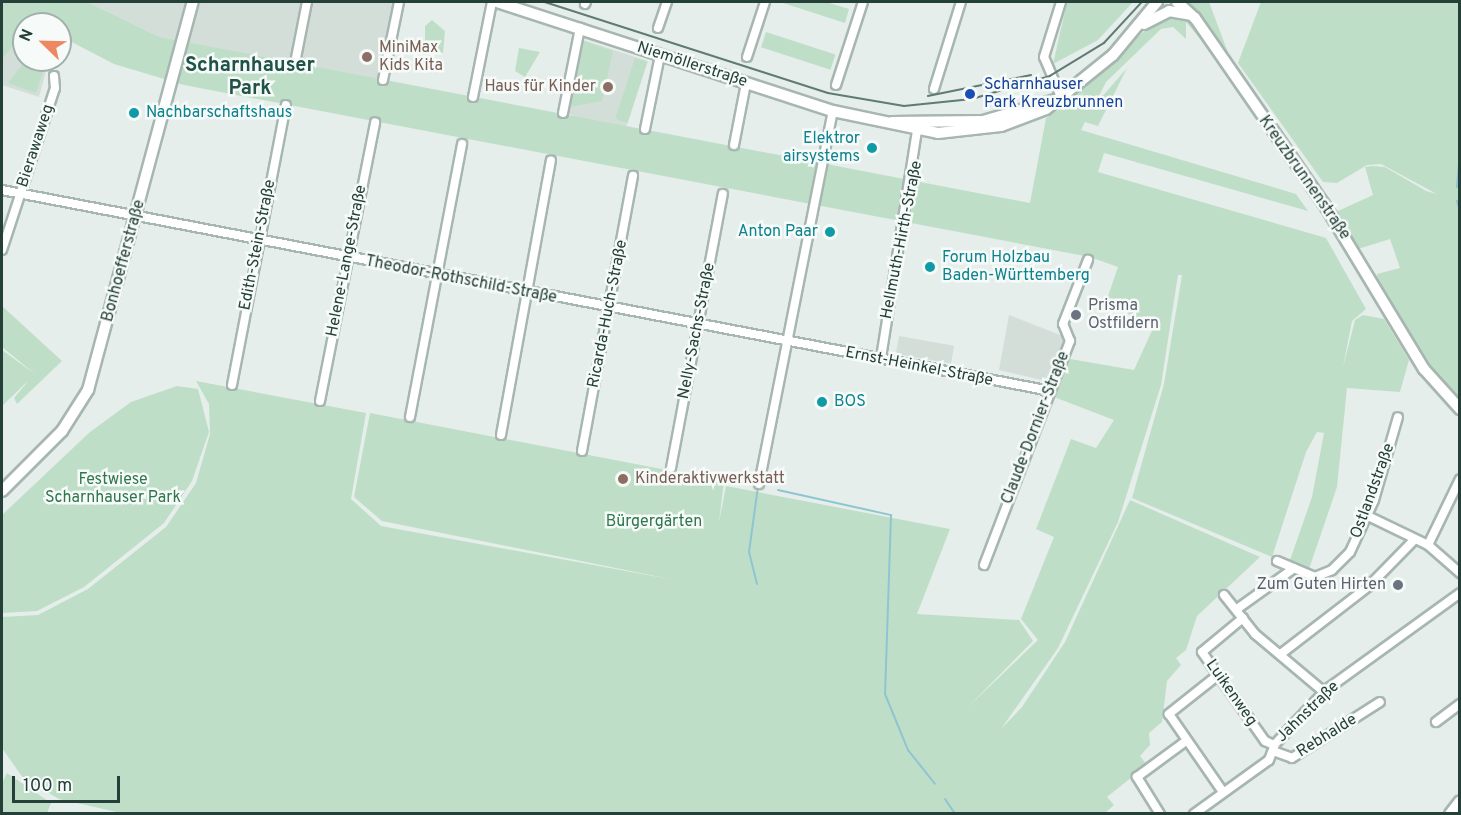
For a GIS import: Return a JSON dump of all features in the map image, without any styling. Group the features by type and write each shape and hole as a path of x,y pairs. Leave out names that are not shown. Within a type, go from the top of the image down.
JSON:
{"main road":[{"name":"Bonhoefferstraße","path":"2,491 62,431 85,396 193,2"},
{"name":"Niemöllerstraße","path":"497,2 832,111 918,127 983,121 1058,98 1137,29 1157,2"},
{"name":"Kreuzbrunnenstraße","path":"1177,2 1193,16 1336,222 1420,363 1460,409"},
{"path":"1137,29 1169,11 1193,16"},
{"path":"1450,813 1460,801"}],"street":[{"path":"294,63 307,2"},
{"path":"383,80 399,2"},
{"path":"473,97 492,2"},
{"path":"658,28 667,2"},
{"path":"747,57 765,2"},
{"path":"836,85 863,2"},
{"path":"934,89 961,2"},
{"path":"1058,98 1044,57 1061,2"},
{"path":"563,113 580,28"},
{"path":"645,129 660,54"},
{"name":"Bierawaweg","path":"2,250 55,88 54,76"},
{"path":"734,146 746,83"},
{"name":"Edith-Stein-Straße","path":"232,385 286,105"},
{"path":"759,484 832,111"},
{"name":"Helene-Lange-Straße","path":"320,401 375,122"},
{"name":"Hellmuth-Hirth-Straße","path":"881,357 918,127"},
{"path":"410,417 462,144"},
{"path":"501,435 551,160"},
{"name":"Ricarda-Huch-Straße","path":"582,451 633,176"},
{"name":"Theodor-Rothschild-Straße","path":"2,190 135,219 787,341"},
{"name":"Nelly-Sachs-Straße","path":"671,468 723,194"},
{"name":"Claude-Dornier-Straße","path":"984,565 1071,339 1064,321 1088,260"},
{"name":"Ernst-Heinkel-Straße","path":"787,341 1051,391"},
{"name":"Ostlandstraße","path":"1277,561 1314,577 1332,570 1352,549 1368,516 1398,417"},
{"path":"1428,545 1460,479"},
{"path":"1368,516 1413,541 1428,545 1460,573"},
{"path":"1282,653 1369,586 1413,541"},
{"path":"1237,609 1294,568"},
{"name":"Jahnstraße","path":"1194,813 1223,792 1274,748 1324,692 1460,593"},
{"path":"1224,595 1243,618 1324,692"},
{"name":"Luikenweg","path":"1243,618 1203,649 1218,675 1266,742 1274,748"},
{"path":"1218,675 1170,711 1186,741 1223,792"},
{"name":"Rebhalde","path":"1274,748 1292,758 1380,702"},
{"path":"1436,722 1460,704"},
{"path":"1160,813 1137,777 1186,741"}],"shaded area":[{"path":"87,2 394,2 378,80 160,37"},
{"name":"Haus für Kinder","path":"583,40 648,61 624,132 560,111"},
{"path":"12,47 12,72 46,72 39,97 2,85 2,59"},
{"path":"1009,315 1068,338 1050,382 999,370"},
{"path":"899,336 954,346 951,363 896,354"}],"green space":[{"name":"Bürgergärten","path":"2,2 87,2 160,37 1030,203 1046,118 1086,92 1045,112 1075,94 1150,26 1167,15 1188,19 1201,40 1186,22 1186,39 1173,27 1161,29 1106,82 1094,106 1127,68 1098,126 1085,122 1081,130 1296,194 1308,211 1104,153 1098,172 1326,238 1366,309 1352,321 1343,367 1355,320 1363,315 1384,319 1409,360 1400,392 1347,388 1337,487 1308,572 1289,563 1312,497 1324,433 1317,432 1306,452 1272,557 1132,498 1164,384 1182,275 1178,275 1161,385 1118,522 1058,648 1001,729 1022,707 1065,642 1130,500 1260,557 1197,616 1186,650 1176,658 1181,665 1167,681 1162,722 1149,733 1150,745 1140,756 1147,765 1107,797 1114,805 1105,813 121,813 59,799 23,778 2,748 2,617 38,615 88,589 166,527 196,483 210,434 209,404 196,381 366,413 351,499 381,526 675,580 382,521 354,497 370,413 724,481 719,522 726,486 950,529 917,614 1019,620 1033,641 967,708 1038,640 1021,619 1054,537 1036,529 1071,439 1096,448 1114,420 1054,397 1070,359 1134,370 1155,324 1105,305 1118,267 1090,257 184,85 114,64 72,42 72,12 12,12 12,47 2,59"},
{"path":"780,2 826,2 849,9 845,23"},
{"path":"1067,2 1133,2 1098,40 1053,64"},
{"path":"1186,2 1209,2 1230,58 1228,59"},
{"path":"1261,2 1459,2 1459,404 1428,367 1378,283 1377,274 1400,268 1390,239 1358,249 1324,197 1338,211 1373,195 1365,167 1372,166 1385,167 1426,191 1437,194 1381,164 1367,165 1337,183 1323,182 1238,63"},
{"path":"432,20 445,31 443,53 425,50 425,26"},
{"path":"766,32 835,55 830,70 761,47"},
{"path":"583,41 613,51 602,101 570,107"},
{"path":"519,48 540,52 525,77 515,71"},
{"path":"635,58 647,62 628,123 615,119"},
{"path":"17,72 43,72 36,93 8,83"},
{"path":"2,306 62,361 17,404 14,398 29,380 2,406 2,350 35,374 2,347"},
{"name":"Festwiese Scharnhauser Park","path":"177,386 198,389 209,432 192,481 164,523 84,587 37,611 2,613 2,515 90,432 131,402"},
{"path":"7,773 51,803 47,813 2,813 2,783"}],"waterway":[{"path":"1457,187 1460,153"},
{"path":"1457,201 1460,211"},
{"path":"757,584 749,552 758,486"},
{"path":"778,490 891,515 885,694 908,750 935,784"},
{"path":"945,799 955,814"}],"tram line":[{"path":"545,2 828,93 904,106 972,99 1050,76 1104,43 1142,2"},
{"path":"928,96 1031,75"}],"place":[{"name":"MiniMax Kids Kita","path":"367,57"},
{"name":"Haus für Kinder","path":"608,87"},
{"name":"Scharnhauser Park Kreuzbrunnen","path":"970,94"},
{"name":"Nachbarschaftshaus","path":"134,113"},
{"name":"Elektror airsystems","path":"872,148"},
{"name":"Anton Paar","path":"830,232"},
{"name":"Forum Holzbau Baden-Württemberg","path":"930,267"},
{"name":"Prisma Ostfildern","path":"1076,315"},
{"name":"BOS","path":"822,402"},
{"name":"Kinderaktivwerkstatt","path":"623,479"},
{"name":"Zum Guten Hirten","path":"1398,585"}],"district":[{"name":"Scharnhauser Park","path":"250,78"}]}
